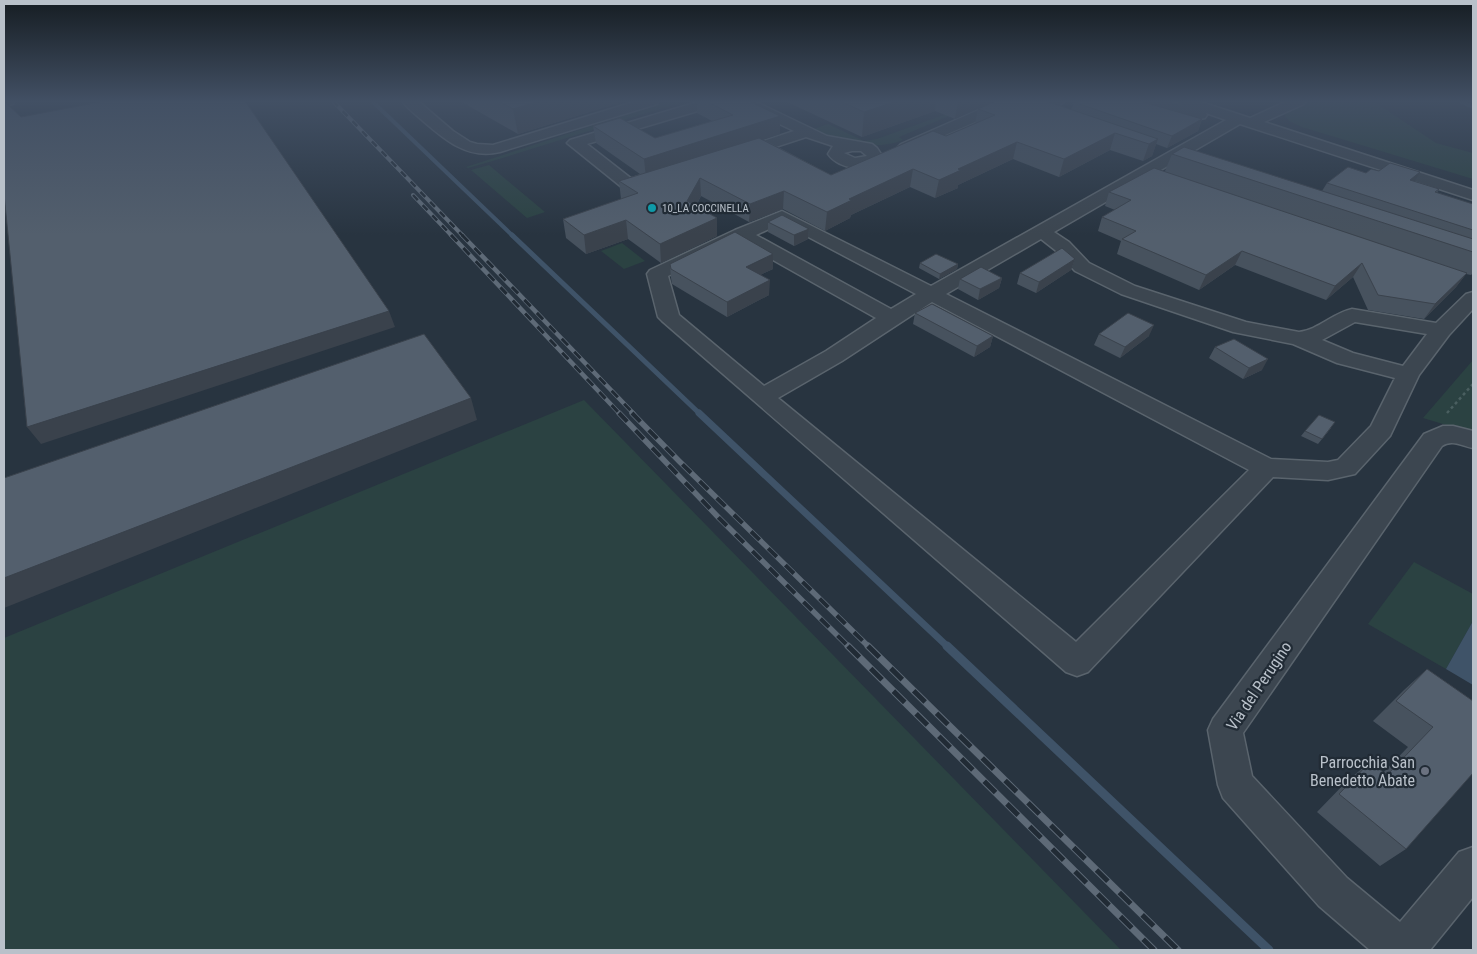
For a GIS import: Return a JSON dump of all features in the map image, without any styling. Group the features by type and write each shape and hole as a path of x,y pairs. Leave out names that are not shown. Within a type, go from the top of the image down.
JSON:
{"street":[{"path":"465,146 486,150 506,146"},
{"path":"578,146 636,189 666,179"},
{"path":"717,162 766,146"},
{"path":"830,146 836,151 837,157 845,161 858,163 862,151"},
{"path":"844,146 862,151"},
{"path":"836,151 842,148 862,151 895,151 908,146"},
{"path":"1192,146 931,294 834,356 762,397 1077,662 1267,468"},
{"path":"1306,146 1473,195"},
{"path":"1354,146 1473,182"},
{"path":"1153,149 1190,162"},
{"path":"1144,172 1162,178"},
{"path":"741,234 782,216 1267,468 1328,471 1346,468 1380,430 1408,374 1470,288"},
{"path":"1041,231 1062,246 1082,267 1128,290 1241,327 1299,339 1346,358 1408,374"},
{"path":"741,234 891,318"},
{"path":"1299,339 1312,337 1352,315 1441,330"},
{"name":"Via del Perugino","path":"1403,950 1333,892 1236,785 1225,730 1433,440 1442,434 1448,433 1473,440"},
{"path":"1403,950 1473,866"}],"lane":[{"path":"741,234 657,274 669,317 762,397"}],"path":[{"path":"1447,413 1473,384"}],"green space":[{"path":"532,146 542,146 468,168 466,167"},
{"path":"1363,146 1445,146 1473,153 1473,179"},
{"path":"489,165 545,212 527,218 471,170"},
{"path":"622,243 645,261 624,269 601,251"},
{"path":"1473,360 1473,433 1423,418"},
{"path":"584,400 1121,950 4,950 4,638"},
{"path":"1414,562 1473,594 1473,621 1446,669 1368,624"}],"water":[{"path":"1473,621 1473,685 1446,669"}],"building":[{"path":"4,146 276,146 389,311 27,427 4,194"},
{"path":"623,146 687,146 644,159"},
{"path":"735,146 774,146 831,175 899,146 1009,146 958,169 961,170 939,180 913,169 849,199 852,200 827,212 784,191 750,204 700,178 687,201 717,218 660,244 626,220 584,235 563,219 638,193 619,181"},
{"path":"1027,146 1090,146 1064,159"},
{"path":"1184,147 1473,239 1473,252 1172,154"},
{"path":"1390,163 1420,172 1410,180 1439,189 1435,192 1473,204 1473,230 1327,183 1348,167 1366,173 1371,169 1379,171"},
{"path":"1154,168 1467,273 1435,304 1378,295 1362,263 1335,286 1242,251 1206,275 1122,239 1136,231 1102,217 1131,200 1109,192"},
{"path":"782,215 809,229 794,235 768,222"},
{"path":"735,232 773,254 746,267 770,280 727,302 671,269 670,264"},
{"path":"1062,248 1075,259 1039,282 1020,273"},
{"path":"936,254 958,264 940,274 920,263"},
{"path":"981,267 1002,278 980,289 960,279"},
{"path":"932,304 993,336 977,346 915,313"},
{"path":"1128,313 1154,325 1125,347 1099,334"},
{"path":"424,334 471,398 4,578 4,478"},
{"path":"1234,339 1268,359 1249,368 1215,347"},
{"path":"1319,415 1335,422 1322,439 1305,431"},
{"name":"Parrocchia San Benedetto Abate","path":"1427,669 1473,701 1473,773 1406,849 1339,794 1370,762 1387,775 1433,727 1396,701"}],"waterway":[{"path":"418,146 513,236"},
{"path":"512,235 700,414"},
{"path":"699,413 948,647"},
{"path":"947,646 1269,950"}],"railway":[{"path":"376,146 463,236"},
{"path":"413,195 452,236"},
{"path":"451,235 620,414"},
{"path":"462,235 634,414"},
{"path":"619,413 719,518 849,647"},
{"path":"632,413 869,647"},
{"path":"848,646 1154,950"},
{"path":"868,646 1178,950"}],"place":[{"name":"10_LA COCCINELLA","path":"652,208"},
{"name":"Parrocchia San Benedetto Abate","path":"1425,771"}]}
